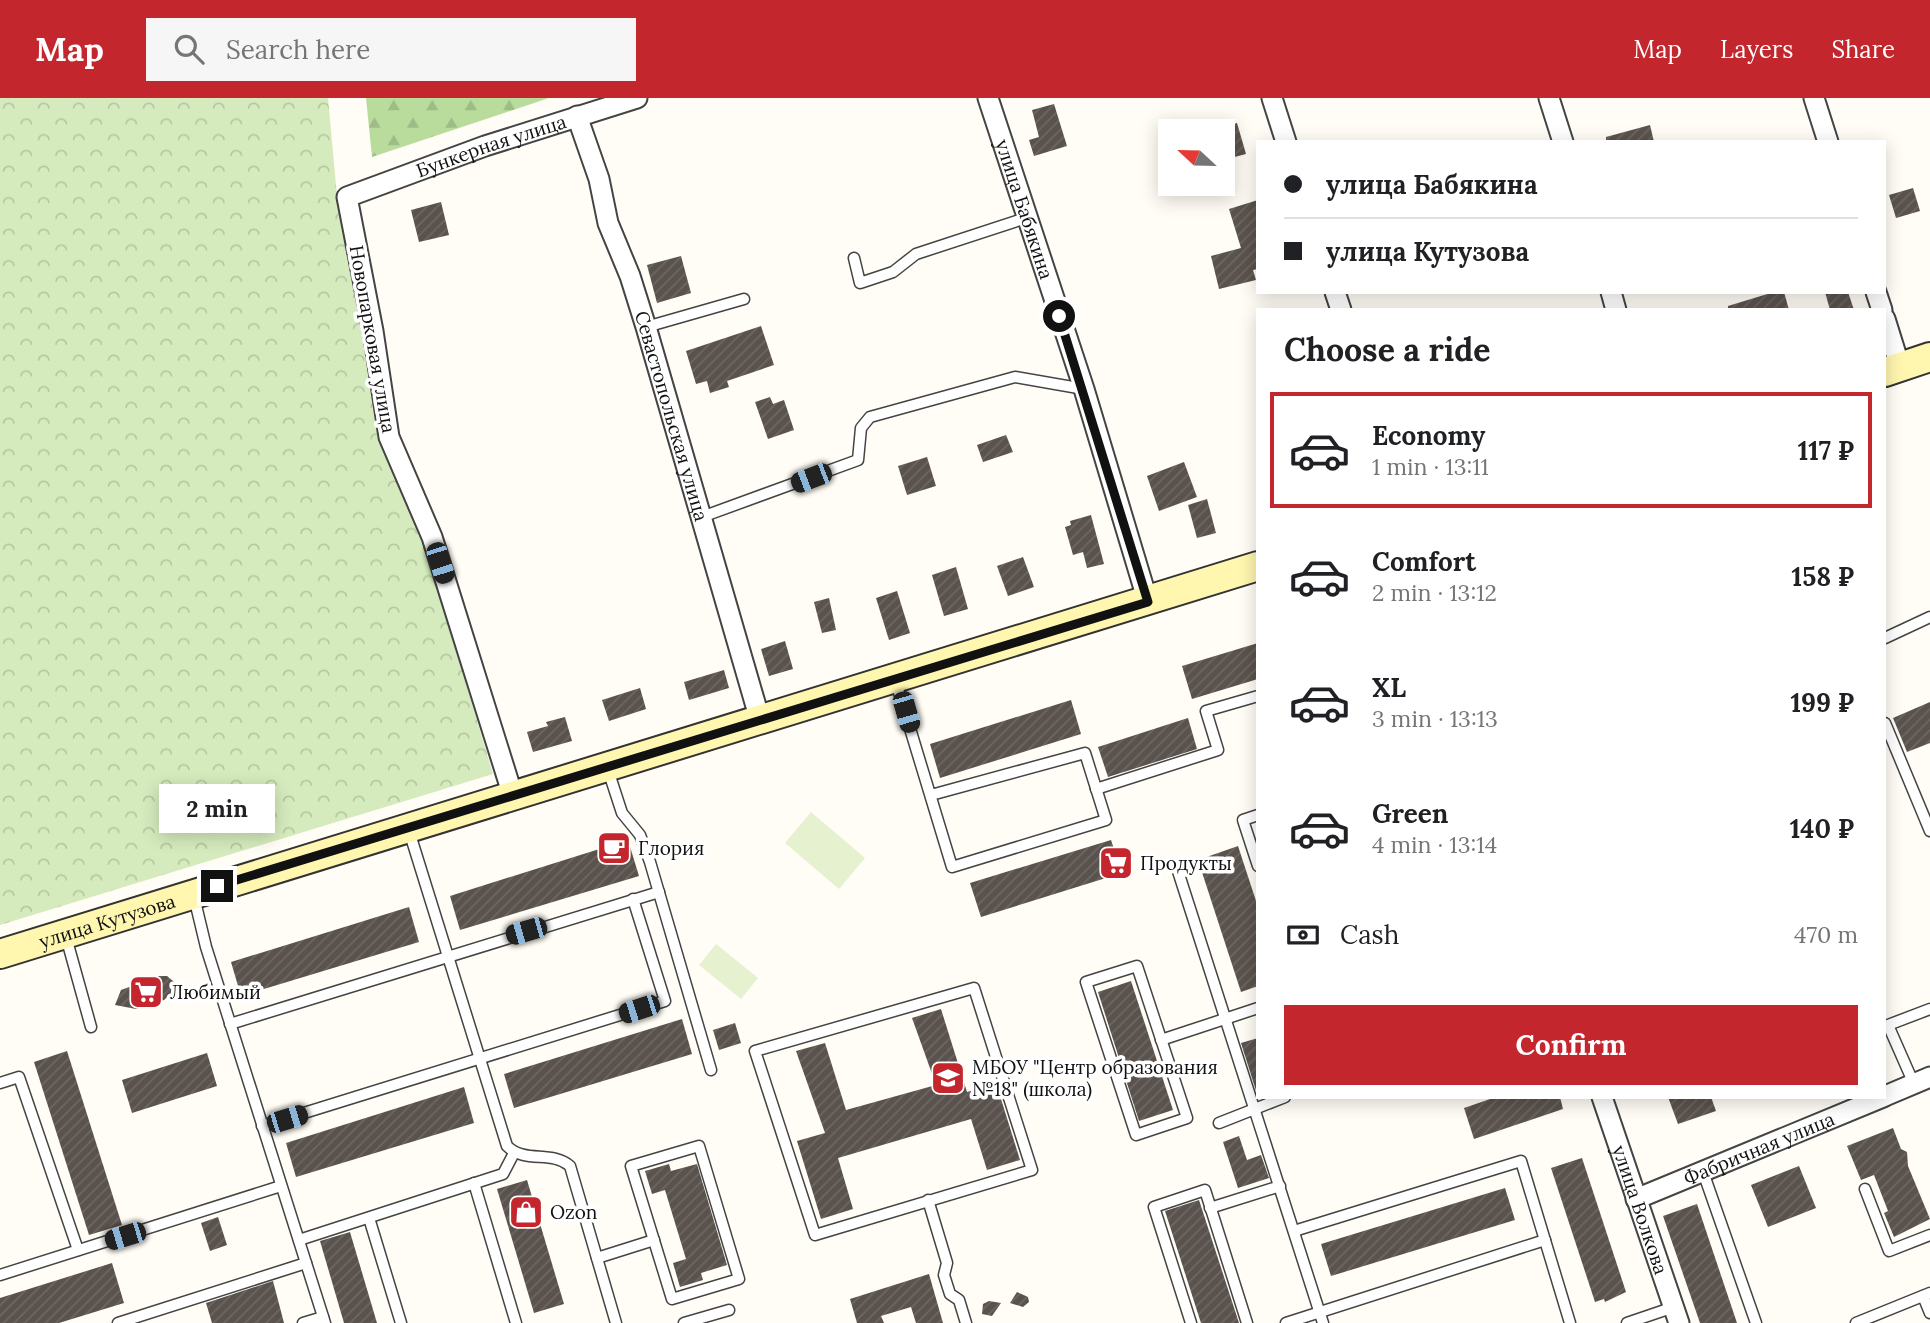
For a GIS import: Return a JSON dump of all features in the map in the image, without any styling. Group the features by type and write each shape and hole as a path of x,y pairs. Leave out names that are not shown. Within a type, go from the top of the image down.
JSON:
{"main road":[{"path":"1892,370 1930,357"},
{"name":"улица Кутузова","path":"0,954 1256,567"}],"street":[{"name":"Бункерная улица","path":"347,197 637,98"},
{"name":"улица Бабякина","path":"988,98 1084,389 1148,602"},
{"path":"1272,98 1285,140"},
{"path":"1549,98 1562,140"},
{"path":"1814,98 1827,140"},
{"name":"Севастопольская улица","path":"578,116 599,179 608,223 630,275 646,327 699,518 760,720"},
{"name":"Новопарковая улица","path":"347,197 373,331 389,437 432,537 513,796"},
{"path":"1886,326 1892,370"},
{"name":"Фабричная улица","path":"1886,1096 1925,1081"},
{"name":"улица Волкова","path":"1603,1099 1677,1315"},
{"name":"Фабричная улица","path":"1636,1199 1879,1099"}],"lane":[{"path":"854,258 860,283 892,272 916,254 1026,218"},
{"path":"646,327 744,299"},
{"path":"699,518 858,460 861,428 870,417 1015,377 1084,389"},
{"path":"1886,638 1930,617"},
{"path":"895,679 952,867 1106,820 1085,753 931,795"},
{"path":"1096,789 1218,750 1206,711 1256,696"},
{"path":"1886,725 1930,831"},
{"path":"606,766 622,813 640,835 712,1070"},
{"path":"1256,816 1243,820 1256,860"},
{"path":"408,828 507,1146 514,1153 563,1159 570,1166 616,1323"},
{"path":"1176,864 1323,1323"},
{"path":"230,1024 446,955 659,892"},
{"path":"192,893 230,1024 324,1320 303,1323"},
{"path":"262,1126 665,1001 633,899"},
{"path":"65,933 91,1027"},
{"path":"1137,965 1161,1040 1187,1118 1136,1135 1086,982 1137,965"},
{"path":"974,988 1032,1170 928,1200 815,1235 755,1051 974,988"},
{"path":"1925,1081 1888,1025 1930,1009"},
{"path":"1161,1040 1256,1010"},
{"path":"0,1083 19,1077 78,1250"},
{"path":"1219,1123 1280,1099"},
{"path":"699,1146 739,1279 672,1299 654,1240 631,1166 699,1146"},
{"path":"299,1240 503,1174 514,1153"},
{"path":"1294,1231 1521,1161 1570,1323"},
{"path":"1703,1172 1756,1323"},
{"path":"474,1183 516,1323"},
{"path":"0,1275 281,1186"},
{"path":"1210,1208 1280,1186"},
{"path":"1865,1189 1889,1251 1930,1235"},
{"path":"1191,1323 1154,1207 1205,1190 1247,1323"},
{"path":"928,1200 947,1263 944,1275 950,1294 960,1300 967,1323"},
{"path":"369,1218 401,1323"},
{"path":"597,1258 654,1240"},
{"path":"1286,1323 1545,1240"},
{"path":"125,1322 306,1263"},
{"path":"1856,1323 1926,1295 1930,1313"},
{"path":"684,1323 729,1310"},
{"path":"1627,1323 1677,1315"}],"green space":[{"path":"0,98 328,98 337,196 383,448 421,534 493,774 0,925"},
{"path":"366,98 549,98 372,157"},
{"path":"811,812 865,858 839,889 785,843"},
{"path":"716,944 758,978 741,999 699,965"}],"building":[{"path":"1054,104 1067,146 1034,156 1029,140 1039,137 1032,110"},
{"path":"1236,123 1246,154 1236,157"},
{"path":"1650,125 1654,140 1606,140 1606,137"},
{"path":"1913,188 1920,211 1896,218 1889,195"},
{"path":"1256,201 1256,269 1253,270 1256,280 1219,289 1211,256 1241,248 1229,209"},
{"path":"441,202 449,235 419,242 411,210"},
{"path":"681,256 691,293 657,303 647,265"},
{"path":"1767,294 1785,294 1788,308 1728,308"},
{"path":"1826,294 1849,294 1853,308 1829,308"},
{"path":"761,326 774,365 727,381 729,387 710,393 707,381 696,384 686,351"},
{"path":"770,397 773,404 784,400 794,430 768,439 755,402"},
{"path":"1006,435 1013,452 983,462 977,445"},
{"path":"927,457 936,486 907,495 898,466"},
{"path":"1184,462 1197,497 1159,511 1147,476"},
{"path":"1207,499 1216,533 1197,538 1188,505"},
{"path":"1091,515 1104,564 1087,568 1083,552 1073,555 1065,527 1071,525 1070,521"},
{"path":"1023,557 1034,587 1008,596 997,566"},
{"path":"956,567 968,609 944,616 932,575"},
{"path":"897,591 910,633 889,640 876,598"},
{"path":"829,598 836,630 822,633 814,602"},
{"path":"785,641 793,669 769,676 761,649"},
{"path":"1256,644 1256,680 1192,699 1182,666"},
{"path":"724,670 729,688 689,700 684,682"},
{"path":"640,688 646,709 609,721 602,700"},
{"path":"1071,700 1081,734 940,778 930,744"},
{"path":"1930,702 1930,743 1907,752 1893,718"},
{"path":"565,717 572,741 533,752 527,732 548,726 546,722"},
{"path":"1188,718 1197,749 1108,777 1098,747"},
{"path":"628,840 639,876 460,930 450,896"},
{"path":"1111,840 1122,873 981,917 970,883"},
{"path":"1238,846 1256,901 1256,987 1241,992 1198,860"},
{"path":"409,907 419,942 241,996 231,962"},
{"name":"Любимый","path":"159,976 167,976 179,986 164,1000 136,1009 115,1005 121,990"},
{"path":"1131,981 1173,1110 1139,1121 1098,992"},
{"name":"МБОУ \"Центр образования №18\" (школа)","path":"941,1009 967,1092 996,1083 1020,1160 987,1170 971,1119 838,1158 853,1209 821,1219 797,1141 825,1133 796,1051 825,1043 846,1110 936,1085 912,1018"},
{"path":"682,1019 692,1054 514,1108 504,1074"},
{"path":"735,1023 741,1043 719,1050 713,1030"},
{"path":"1256,1039 1256,1091 1241,1043"},
{"path":"67,1051 122,1225 89,1235 34,1062"},
{"path":"207,1053 217,1086 132,1113 122,1080"},
{"path":"464,1087 474,1123 296,1177 286,1143"},
{"path":"1490,1099 1560,1099 1563,1109 1474,1139 1464,1108"},
{"path":"1669,1099 1712,1099 1716,1111 1678,1124"},
{"path":"1893,1128 1901,1149 1907,1152 1908,1166 1930,1219 1894,1237 1884,1213 1888,1211 1874,1175 1861,1180 1847,1146"},
{"path":"1239,1136 1247,1160 1261,1155 1269,1178 1238,1188 1223,1142"},
{"path":"1582,1158 1626,1292 1605,1302 1604,1299 1595,1302 1551,1168"},
{"path":"669,1164 671,1171 697,1164 727,1265 701,1273 703,1280 680,1287 673,1263 686,1259 665,1190 652,1194 645,1171"},
{"path":"1799,1166 1816,1208 1768,1227 1751,1185"},
{"path":"527,1180 564,1304 534,1313 497,1189"},
{"path":"1505,1188 1515,1220 1331,1276 1321,1244"},
{"path":"1199,1200 1239,1323 1201,1323 1165,1211"},
{"path":"1697,1204 1737,1323 1700,1323 1663,1216"},
{"path":"218,1217 227,1245 210,1251 201,1223"},
{"path":"350,1232 377,1323 344,1323 320,1241"},
{"path":"112,1263 124,1303 59,1323 0,1323 0,1298"},
{"path":"929,1274 943,1323 916,1323 911,1307 881,1316 884,1323 857,1323 850,1299"},
{"path":"273,1281 284,1323 212,1323 206,1303"},
{"path":"1017,1292 1028,1297 1029,1302 1023,1307 1010,1303"},
{"path":"989,1301 1001,1303 992,1316 982,1314 983,1304"}],"place":[{"name":"Глория","path":"614,848"},
{"name":"Продукты","path":"1116,863"},
{"name":"Любимый","path":"146,992"},
{"name":"МБОУ \"Центр образования №18\" (школа)","path":"948,1078"},
{"name":"Ozon","path":"526,1212"}],"route":[{"path":"217,886 1148,602 1084,389 1059,316"}]}
